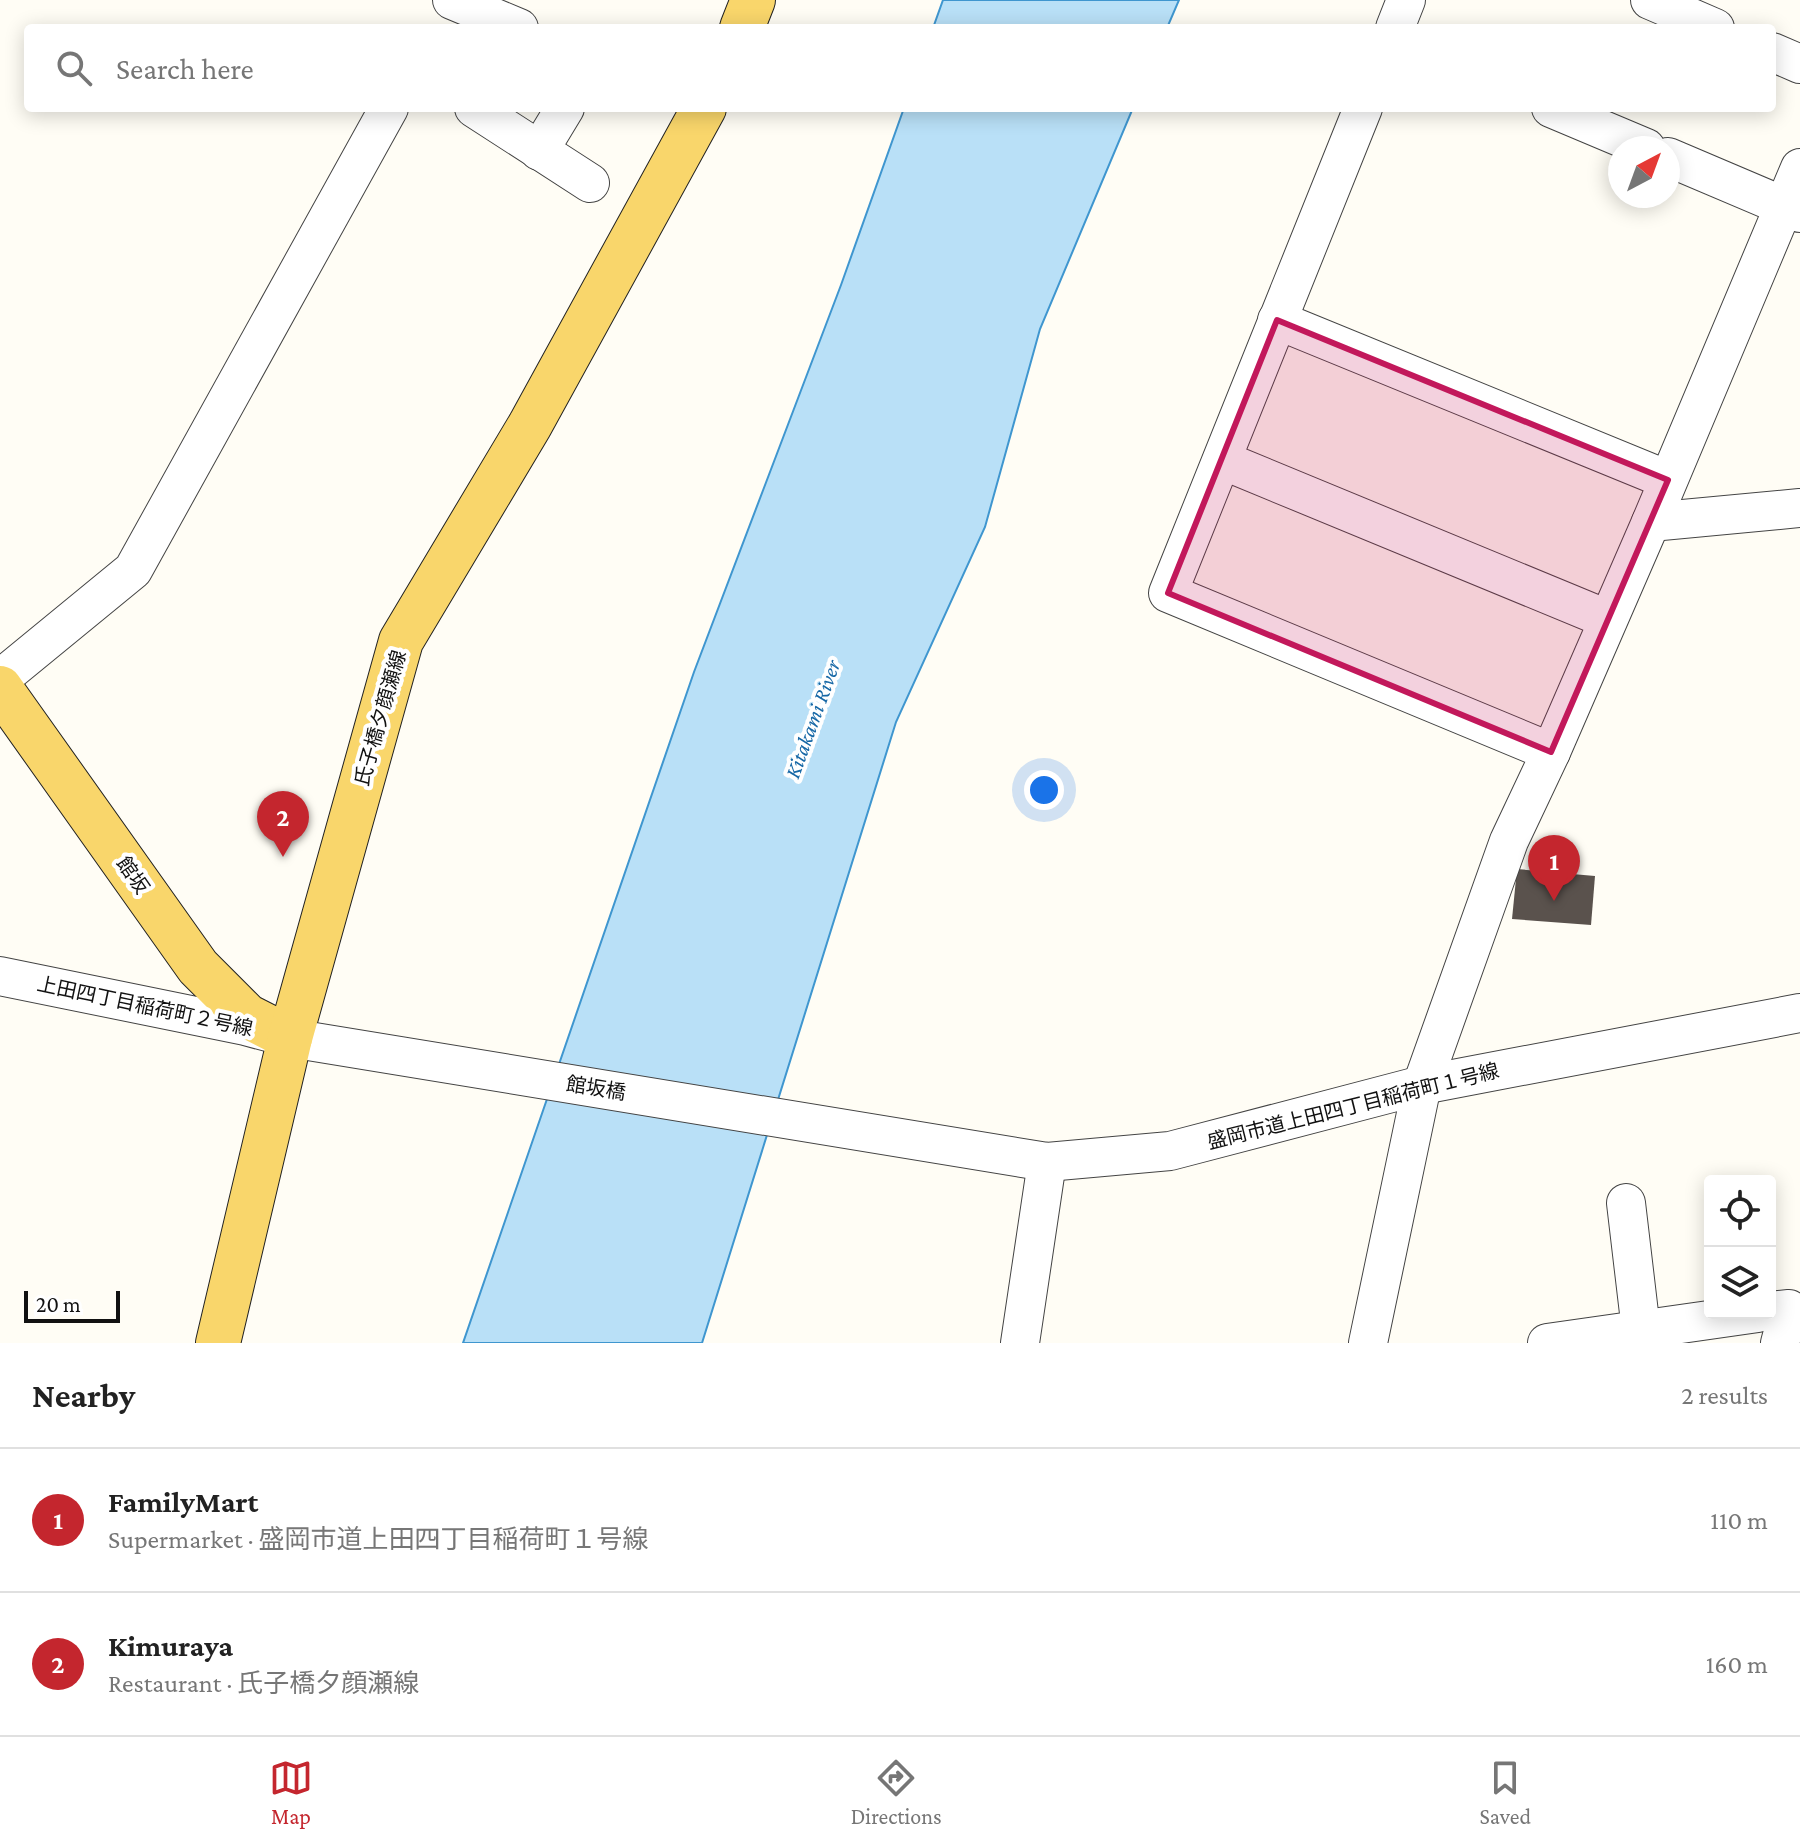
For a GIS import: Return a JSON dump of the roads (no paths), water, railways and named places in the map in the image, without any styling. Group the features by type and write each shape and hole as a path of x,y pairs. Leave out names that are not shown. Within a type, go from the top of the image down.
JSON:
{"main road":[{"path":"744,24 753,0"},
{"name":"氏子橋夕顔瀬線","path":"218,1343 290,1038 401,641 530,425 702,112"},
{"name":"館坂","path":"0,688 198,967 247,1016 290,1038"}],"street":[{"path":"452,0 509,24"},
{"path":"1397,24 1406,0"},
{"path":"1650,0 1706,24"},
{"path":"1776,54 1800,64"},
{"path":"0,679 133,570 387,112"},
{"path":"480,112 590,183"},
{"path":"539,151 563,112"},
{"path":"1361,112 1168,593 1551,752"},
{"path":"1560,112 1618,136"},
{"path":"1680,162 1792,209"},
{"path":"1368,1343 1422,1085 1509,841 1551,752 1668,480 1792,209 1800,168"},
{"path":"1277,320 1668,480"},
{"path":"1222,460 1607,619"},
{"path":"1651,522 1800,508"},
{"name":"上田四丁目稲荷町２号線","path":"0,976 290,1038"},
{"name":"盛岡市道上田四丁目稲荷町１号線","path":"903,1137 1047,1162 1170,1151 1422,1085 1800,1013"},
{"name":"館坂橋","path":"290,1038 903,1137"},
{"path":"1020,1343 1047,1162"},
{"path":"1626,1203 1655,1333"},
{"path":"1776,1310 1789,1309 1780,1343"},
{"path":"1550,1343 1655,1333 1727,1319"}],"water":[{"path":"943,0 1179,0 1169,24 934,24"},
{"name":"Kitakami River","path":"903,112 1131,112 1040,329 985,527 896,722 702,1343 463,1343 694,672 841,285"}],"place":[{"name":"Kimuraya","path":"283,857"},
{"name":"FamilyMart","path":"1554,901"}]}
